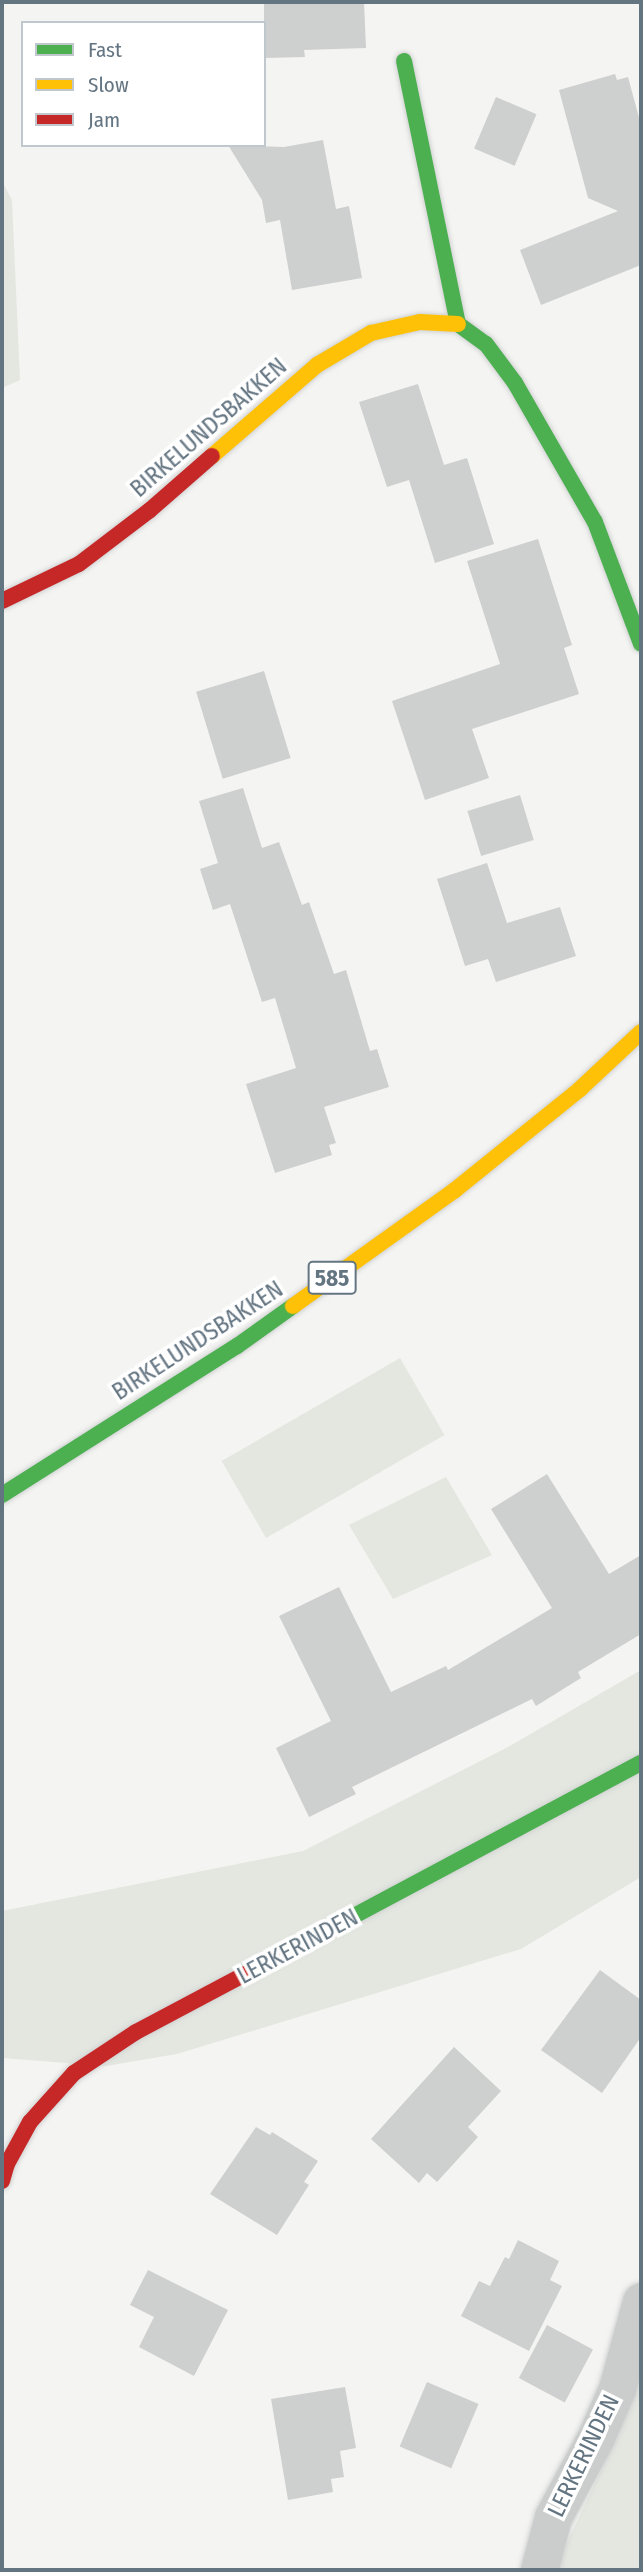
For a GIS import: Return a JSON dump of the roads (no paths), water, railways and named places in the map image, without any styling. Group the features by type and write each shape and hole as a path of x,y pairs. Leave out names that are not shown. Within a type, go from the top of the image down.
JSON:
{"street":[{"path":"404,61 458,324 486,344 515,383 589,511 641,644"},
{"name":"BIRKELUNDSBAKKEN","path":"2,601 79,564 150,510 317,365 372,333 419,322 458,324"},
{"name":"BIRKELUNDSBAKKEN","path":"2,1495 237,1346 444,1198 580,1089 641,1032"},
{"name":"LERKERINDEN","path":"2,2181 7,2164 30,2122 74,2073 136,2032 641,1763"},
{"name":"LERKERINDEN","path":"539,2570 553,2517 595,2439 617,2389 641,2301"}]}
